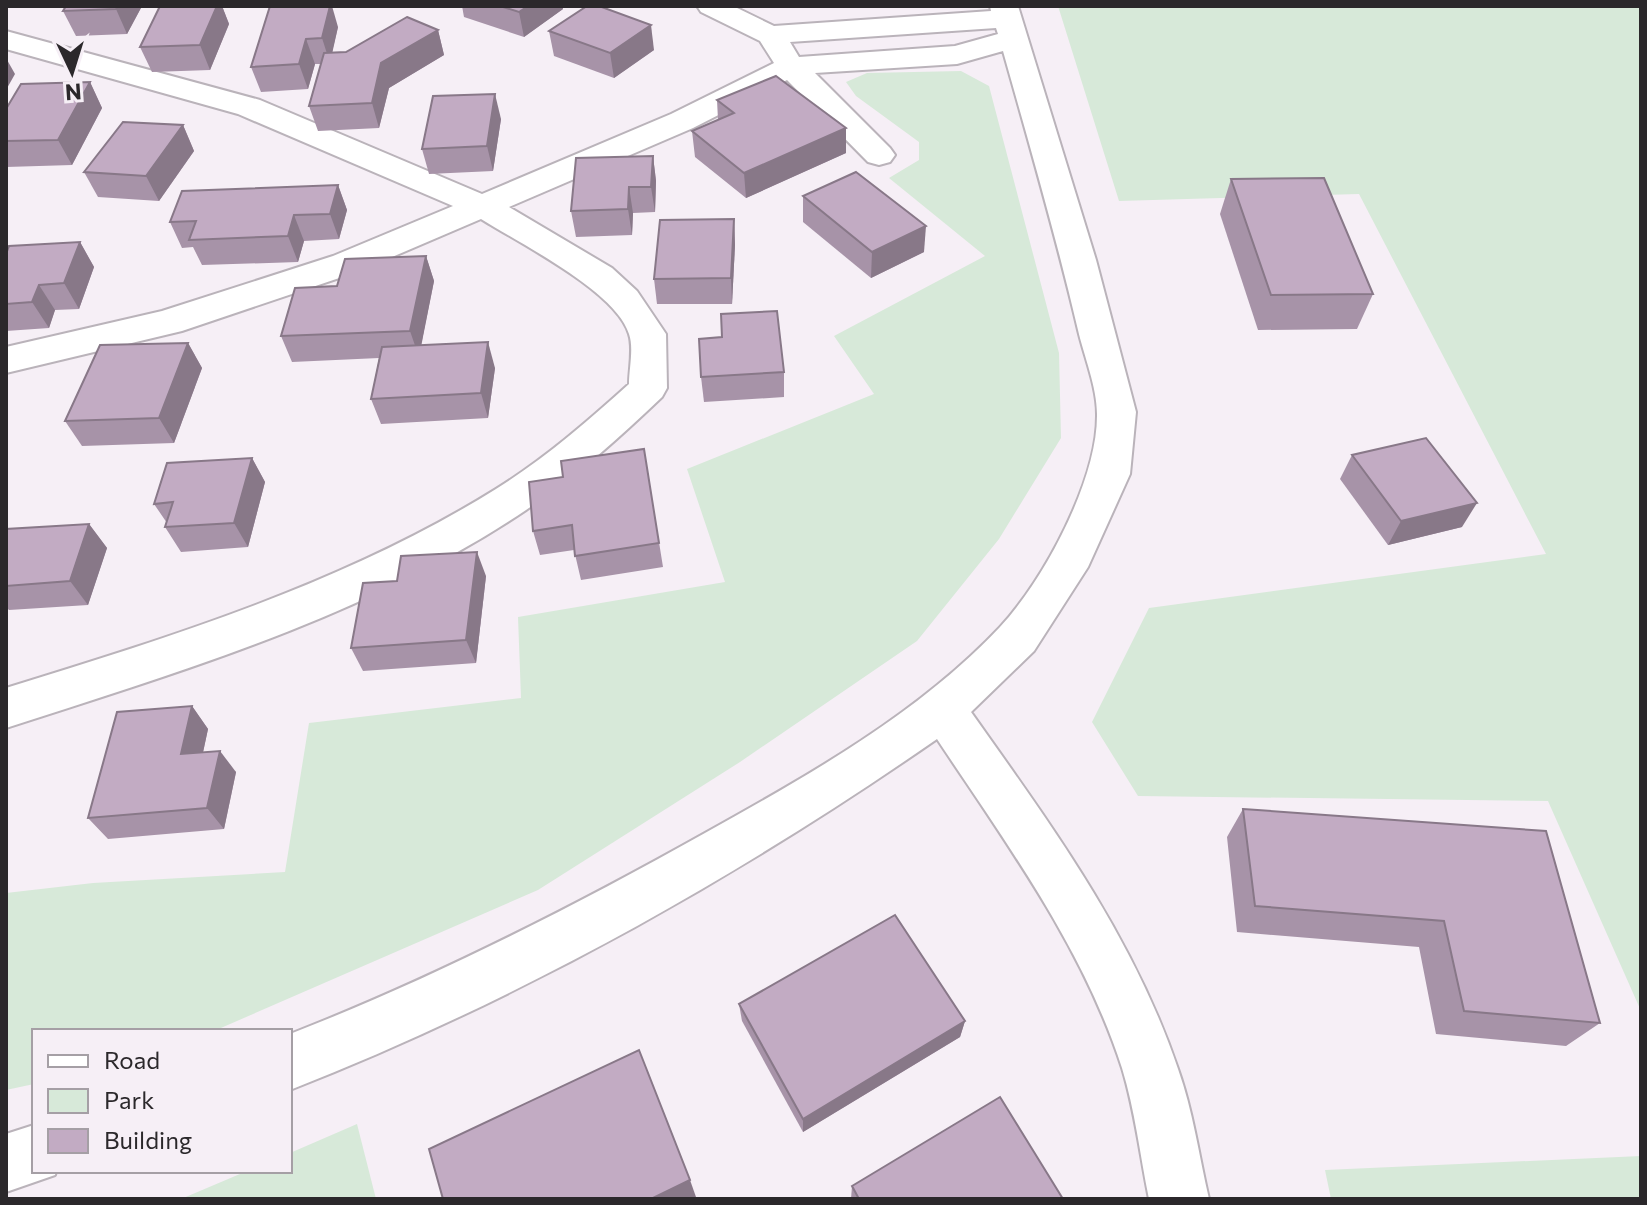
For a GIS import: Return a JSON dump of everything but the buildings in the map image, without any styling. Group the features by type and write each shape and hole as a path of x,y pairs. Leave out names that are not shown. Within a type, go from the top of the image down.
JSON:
{"street":[{"path":"711,6 770,35 1007,21"},
{"path":"6,360 169,322 345,264 682,121 791,66 957,55 1007,21"},
{"path":"292,1061 395,1021 615,911 811,799 943,709 1018,638 1073,555 1110,474 1117,412 1079,260 1007,21"},
{"path":"770,35 791,66 879,155"},
{"path":"6,40 249,107 485,207 599,276 624,299 648,334 648,388 608,431 554,471 462,528 316,601 6,708"},
{"path":"943,709 1049,865 1104,958 1150,1068 1179,1199"},
{"path":"6,1163 32,1155"}],"green space":[{"path":"1058,6 1641,6 1641,1011 1548,801 1138,796 1092,722 1149,608 1546,554 1359,194 1119,201"},
{"path":"961,71 989,86 1059,353 1061,438 999,539 917,641 740,762 538,890 219,1029 32,1029 32,1084 6,1090 6,893 93,883 285,872 309,723 521,698 518,617 725,582 687,469 874,394 834,336 985,256 889,178 919,160 919,142 856,96 846,82 867,73"},
{"path":"357,1124 376,1199 181,1199 242,1173 292,1173 292,1152"},
{"path":"1641,1156 1641,1199 1331,1199 1325,1170"}]}
